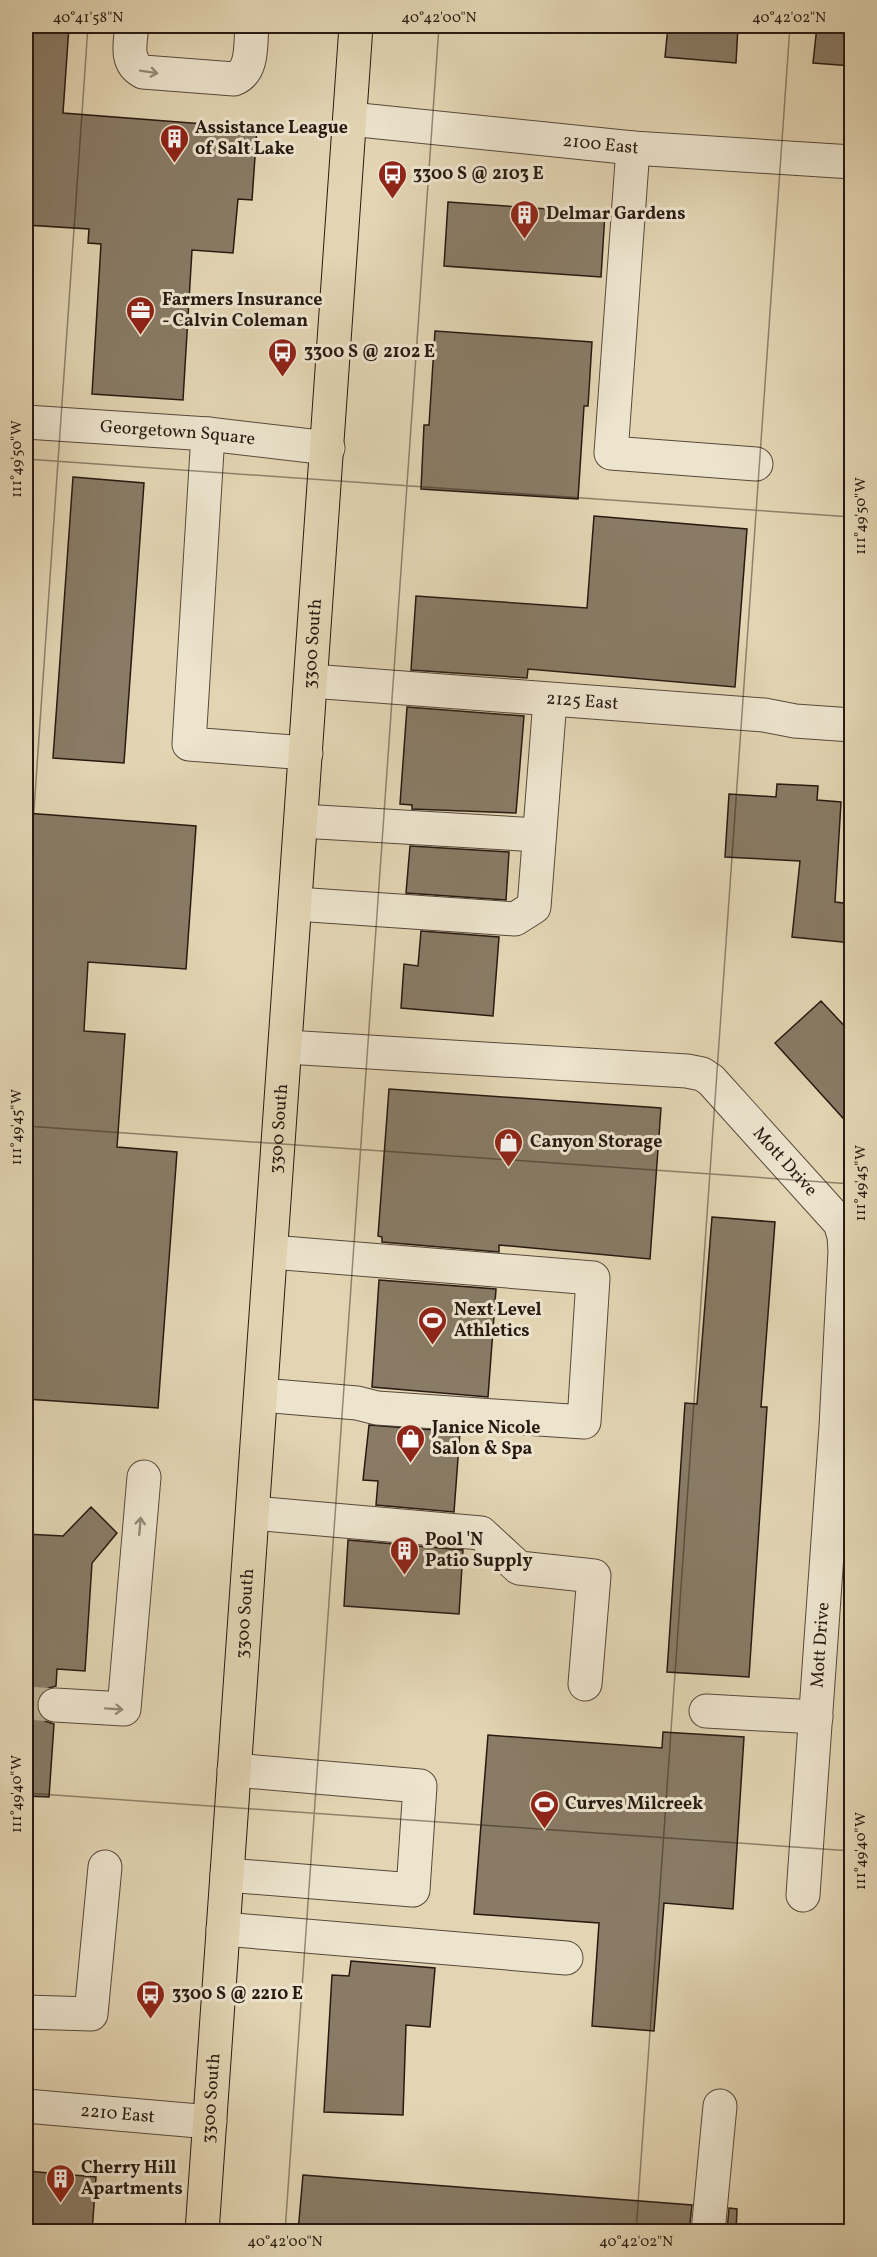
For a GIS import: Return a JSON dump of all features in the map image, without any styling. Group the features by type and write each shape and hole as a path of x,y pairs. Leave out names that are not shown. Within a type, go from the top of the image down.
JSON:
{"main road":[{"name":"3300 South","path":"202,2232 356,26"}],"street":[{"path":"132,26 130,55 136,69 143,72 234,79 245,70 249,57 252,26"},
{"name":"2100 East","path":"350,119 633,148 852,162"},
{"path":"633,148 611,453 756,464"},
{"name":"Georgetown Square","path":"26,422 208,434 328,448"},
{"path":"208,434 189,744 306,753"},
{"name":"2125 East","path":"311,681 764,715 852,725"},
{"path":"296,904 515,919 534,907 550,700"},
{"path":"302,821 539,835"},
{"name":"Mott Drive","path":"286,1047 687,1071 702,1074 711,1080 840,1223 844,1236 844,1427 816,1718 803,1895"},
{"path":"261,1395 357,1403 376,1408 584,1422 593,1278 271,1252"},
{"path":"55,1705 124,1709 144,1477"},
{"path":"253,1513 481,1533 519,1568 594,1576 585,1684"},
{"path":"706,1711 816,1718"},
{"path":"227,1875 413,1890 420,1786 234,1770"},
{"path":"26,2012 90,2014 105,1867"},
{"path":"223,1929 566,1958"},
{"name":"2210 East","path":"26,2106 210,2122"},
{"path":"708,2232 720,2106"}],"building":[{"path":"26,26 69,26 63,113 257,128 252,200 238,199 233,253 192,250 183,400 92,394 101,244 88,243 89,229 26,225"},
{"path":"668,26 738,26 736,63 665,57"},
{"path":"817,26 852,26 852,66 813,63"},
{"name":"Delmar Gardens","path":"448,202 605,213 601,277 444,266"},
{"path":"435,331 592,342 588,406 584,406 578,499 421,489 424,425 429,425"},
{"path":"73,477 144,483 124,763 53,758"},
{"path":"594,516 747,529 735,687 528,669 527,678 411,670 416,596 587,608"},
{"path":"407,707 524,716 516,813 412,809 412,805 400,804"},
{"path":"777,784 818,786 817,800 841,802 835,902 852,904 852,943 792,937 800,861 725,857 729,794 776,797"},
{"path":"26,813 196,826 186,969 88,962 84,1031 125,1034 117,1147 177,1152 158,1408 26,1399"},
{"path":"410,846 509,852 506,900 406,893"},
{"path":"421,931 499,937 493,1016 401,1008 404,964 418,966"},
{"path":"821,1001 852,1034 852,1128 775,1043"},
{"path":"389,1089 661,1108 650,1259 499,1245 499,1252 382,1242 382,1237 378,1236"},
{"path":"712,1217 775,1222 761,1407 767,1407 749,1677 667,1672 685,1403 697,1404"},
{"name":"Next Level Athletics","path":"379,1280 496,1289 488,1397 372,1387"},
{"name":"Janice Nicole Salon & Spa","path":"369,1425 460,1432 454,1512 376,1505 378,1481 363,1480"},
{"path":"91,1507 117,1533 92,1563 85,1671 57,1669 56,1686 46,1689 39,1695 36,1703 39,1714 45,1721 54,1724 49,1797 26,1796 26,1534 63,1536"},
{"name":"Pool 'N Patio Supply","path":"348,1540 463,1550 459,1614 344,1606"},
{"path":"663,1732 744,1737 733,1909 664,1903 654,2031 592,2026 599,1923 474,1914 488,1735 662,1748"},
{"path":"351,1961 435,1968 430,2027 406,2025 403,2115 324,2112 332,1975 349,1976"},
{"name":"Cherry Hill Apartments","path":"26,2171 96,2177 92,2232 26,2232"},
{"path":"303,2175 692,2205 689,2232 298,2232"},
{"path":"729,2208 737,2209 736,2232 727,2232"}],"tunnel":[{"path":"26,1703 55,1705"}],"place":[{"name":"Assistance League of Salt Lake","path":"174,164"},
{"name":"3300 S @ 2103 E","path":"392,200"},
{"name":"Delmar Gardens","path":"525,240"},
{"name":"Farmers Insurance - Calvin Coleman","path":"141,336"},
{"name":"3300 S @ 2102 E","path":"283,378"},
{"name":"Canyon Storage","path":"509,1168"},
{"name":"Next Level Athletics","path":"433,1346"},
{"name":"Janice Nicole Salon & Spa","path":"411,1464"},
{"name":"Pool 'N Patio Supply","path":"404,1576"},
{"name":"Curves Milcreek","path":"544,1830"},
{"name":"3300 S @ 2210 E","path":"151,2020"},
{"name":"Cherry Hill Apartments","path":"60,2204"}]}
